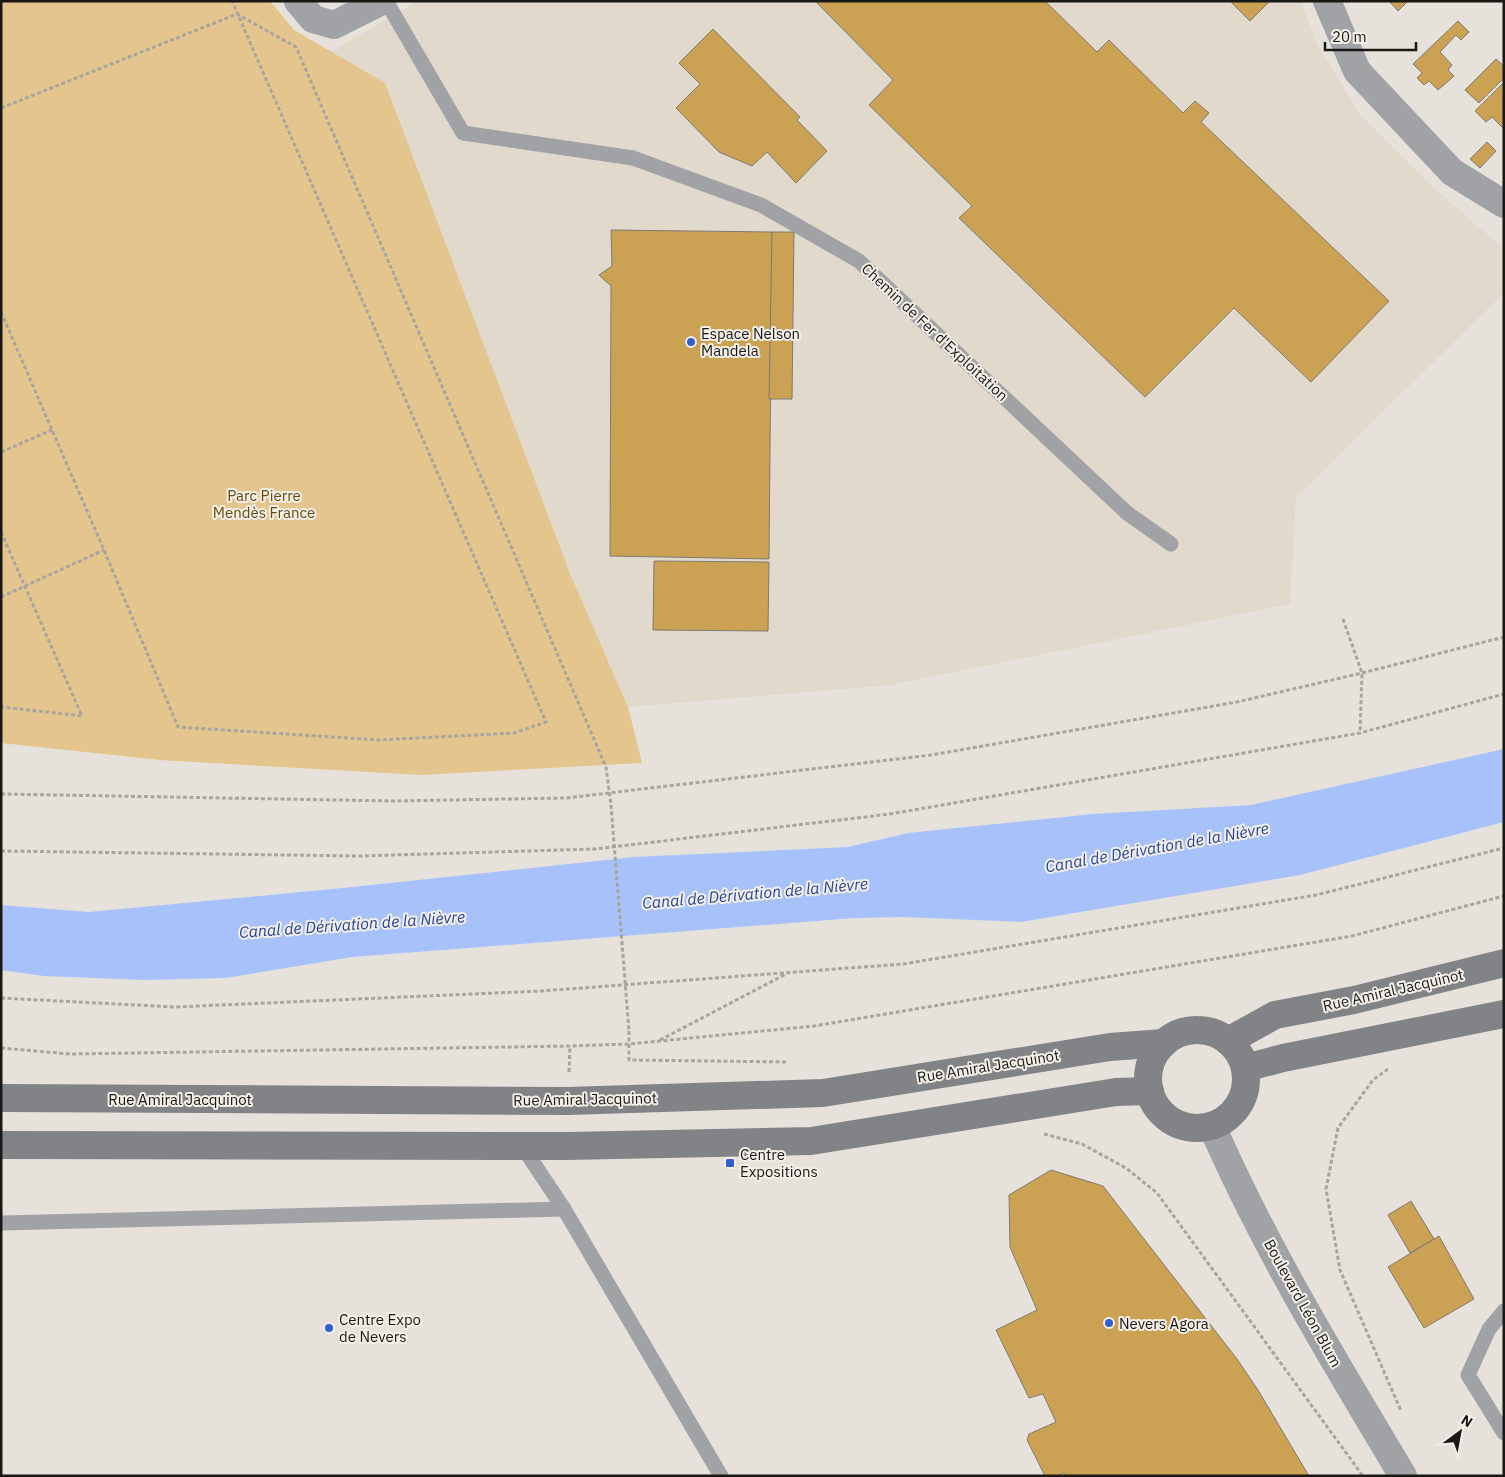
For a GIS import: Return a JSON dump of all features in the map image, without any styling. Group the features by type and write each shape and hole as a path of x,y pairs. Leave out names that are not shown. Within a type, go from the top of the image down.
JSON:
{"main road":[{"name":"Rue Amiral Jacquinot","path":"1228,1041 1275,1015 1354,1000 1504,963"},
{"path":"1245,1068 1283,1058 1504,1014"},
{"path":"1203,1030 1216,1034 1228,1041 1241,1058 1245,1068 1246,1083 1243,1097 1236,1110 1225,1120 1212,1126 1196,1128 1180,1125 1167,1117 1156,1106 1150,1091 1148,1078 1150,1065 1164,1043 1176,1035 1189,1031 1203,1030"},
{"name":"Rue Amiral Jacquinot","path":"1,1098 568,1101 823,1093 1110,1046 1164,1043"},
{"path":"1,1145 522,1146 811,1141 1116,1092 1150,1091"}],"street":[{"path":"298,1 313,19 334,25 382,1"},
{"path":"1327,1 1357,71 1452,172 1504,204"},
{"name":"Boulevard Léon Blum","path":"1212,1126 1227,1161 1310,1320 1403,1476"}],"lane":[{"name":"Chemin de Fer d'Exploitation","path":"386,1 463,133 633,158 760,205 860,261 1128,512 1171,544"},
{"path":"522,1146 564,1209 721,1476"},
{"path":"1,1223 564,1209"},
{"path":"1504,1311 1489,1329 1468,1375 1504,1433"}],"path":[{"path":"1,312 178,727 379,740 514,733 546,722 232,1"},
{"path":"1,108 237,14"},
{"path":"237,14 296,47 606,767 612,805 629,1060 796,1062"},
{"path":"1,452 52,430"},
{"path":"1,532 82,716 1,707"},
{"path":"1,597 104,550"},
{"path":"1343,619 1362,673 1360,732"},
{"path":"1,794 393,801 566,798 610,794 931,754 1237,702 1504,638"},
{"path":"1,851 359,856 595,849 890,814 1360,732 1504,694"},
{"path":"1,998 174,1007 541,991 903,964 1316,896 1504,848"},
{"path":"1,1048 70,1054 629,1044 814,1026 1352,936 1504,896"},
{"path":"658,1041 788,972"},
{"path":"1390,1067 1373,1080 1338,1128 1326,1189 1340,1270 1402,1414"},
{"path":"1043,1134 1082,1144 1126,1168 1157,1193 1363,1476"}],"shaded area":[{"path":"419,1 1301,1 1316,42 1361,116 1442,195 1504,249 1504,293 1296,497 1290,604 891,685 628,707 571,576 385,84 330,52"}],"green space":[{"name":"Parc Pierre Mendès France","path":"1,1 270,1 294,30 385,83 571,576 628,707 642,763 421,775 160,760 1,743"}],"water":[{"name":"Canal de Dérivation de la Nièvre","path":"1504,749 1504,822 1300,875 1021,922 903,917 855,918 352,957 226,978 144,980 44,976 1,970 1,905 89,912 353,887 634,857 848,847 908,833 1093,814 1251,805"}],"building":[{"path":"819,1 1045,1 1097,52 1109,40 1183,113 1195,101 1209,113 1201,122 1389,301 1311,382 1234,308 1145,397 959,218 972,206 869,105 893,80 817,3"},
{"path":"1230,1 1270,1 1250,21"},
{"path":"1389,1 1408,1 1398,11"},
{"path":"1458,21 1469,32 1461,40 1456,35 1440,52 1452,65 1448,70 1454,76 1438,90 1429,81 1424,85 1417,78 1422,73 1413,64"},
{"path":"713,29 800,117 797,120 827,151 796,183 767,152 752,166 719,152 676,108 700,84 679,63"},
{"path":"1496,59 1504,66 1504,78 1479,103 1465,90"},
{"path":"1502,84 1504,86 1504,129 1492,117 1486,122 1475,111"},
{"path":"1487,142 1496,151 1480,168 1470,159"},
{"name":"Espace Nelson Mandela","path":"611,230 772,232 769,559 610,556 611,286 599,275 612,266"},
{"path":"772,232 794,232 792,399 769,399"},
{"path":"654,561 769,562 768,631 653,630"},
{"name":"Nevers Agora","path":"1051,1170 1103,1186 1237,1359 1258,1390 1309,1476 1066,1476 1064,1473 1057,1476 1045,1476 1027,1440 1029,1434 1056,1422 1043,1394 1029,1398 996,1330 1037,1310 1010,1247 1009,1195"},
{"path":"1411,1201 1434,1239 1410,1253 1388,1215"},
{"path":"1439,1236 1474,1299 1424,1328 1388,1267"}],"place":[{"name":"Espace Nelson Mandela","path":"691,342"},
{"name":"Centre Expositions","path":"730,1163"},
{"name":"Nevers Agora","path":"1109,1323"},
{"name":"Centre Expo de Nevers","path":"329,1328"}]}
